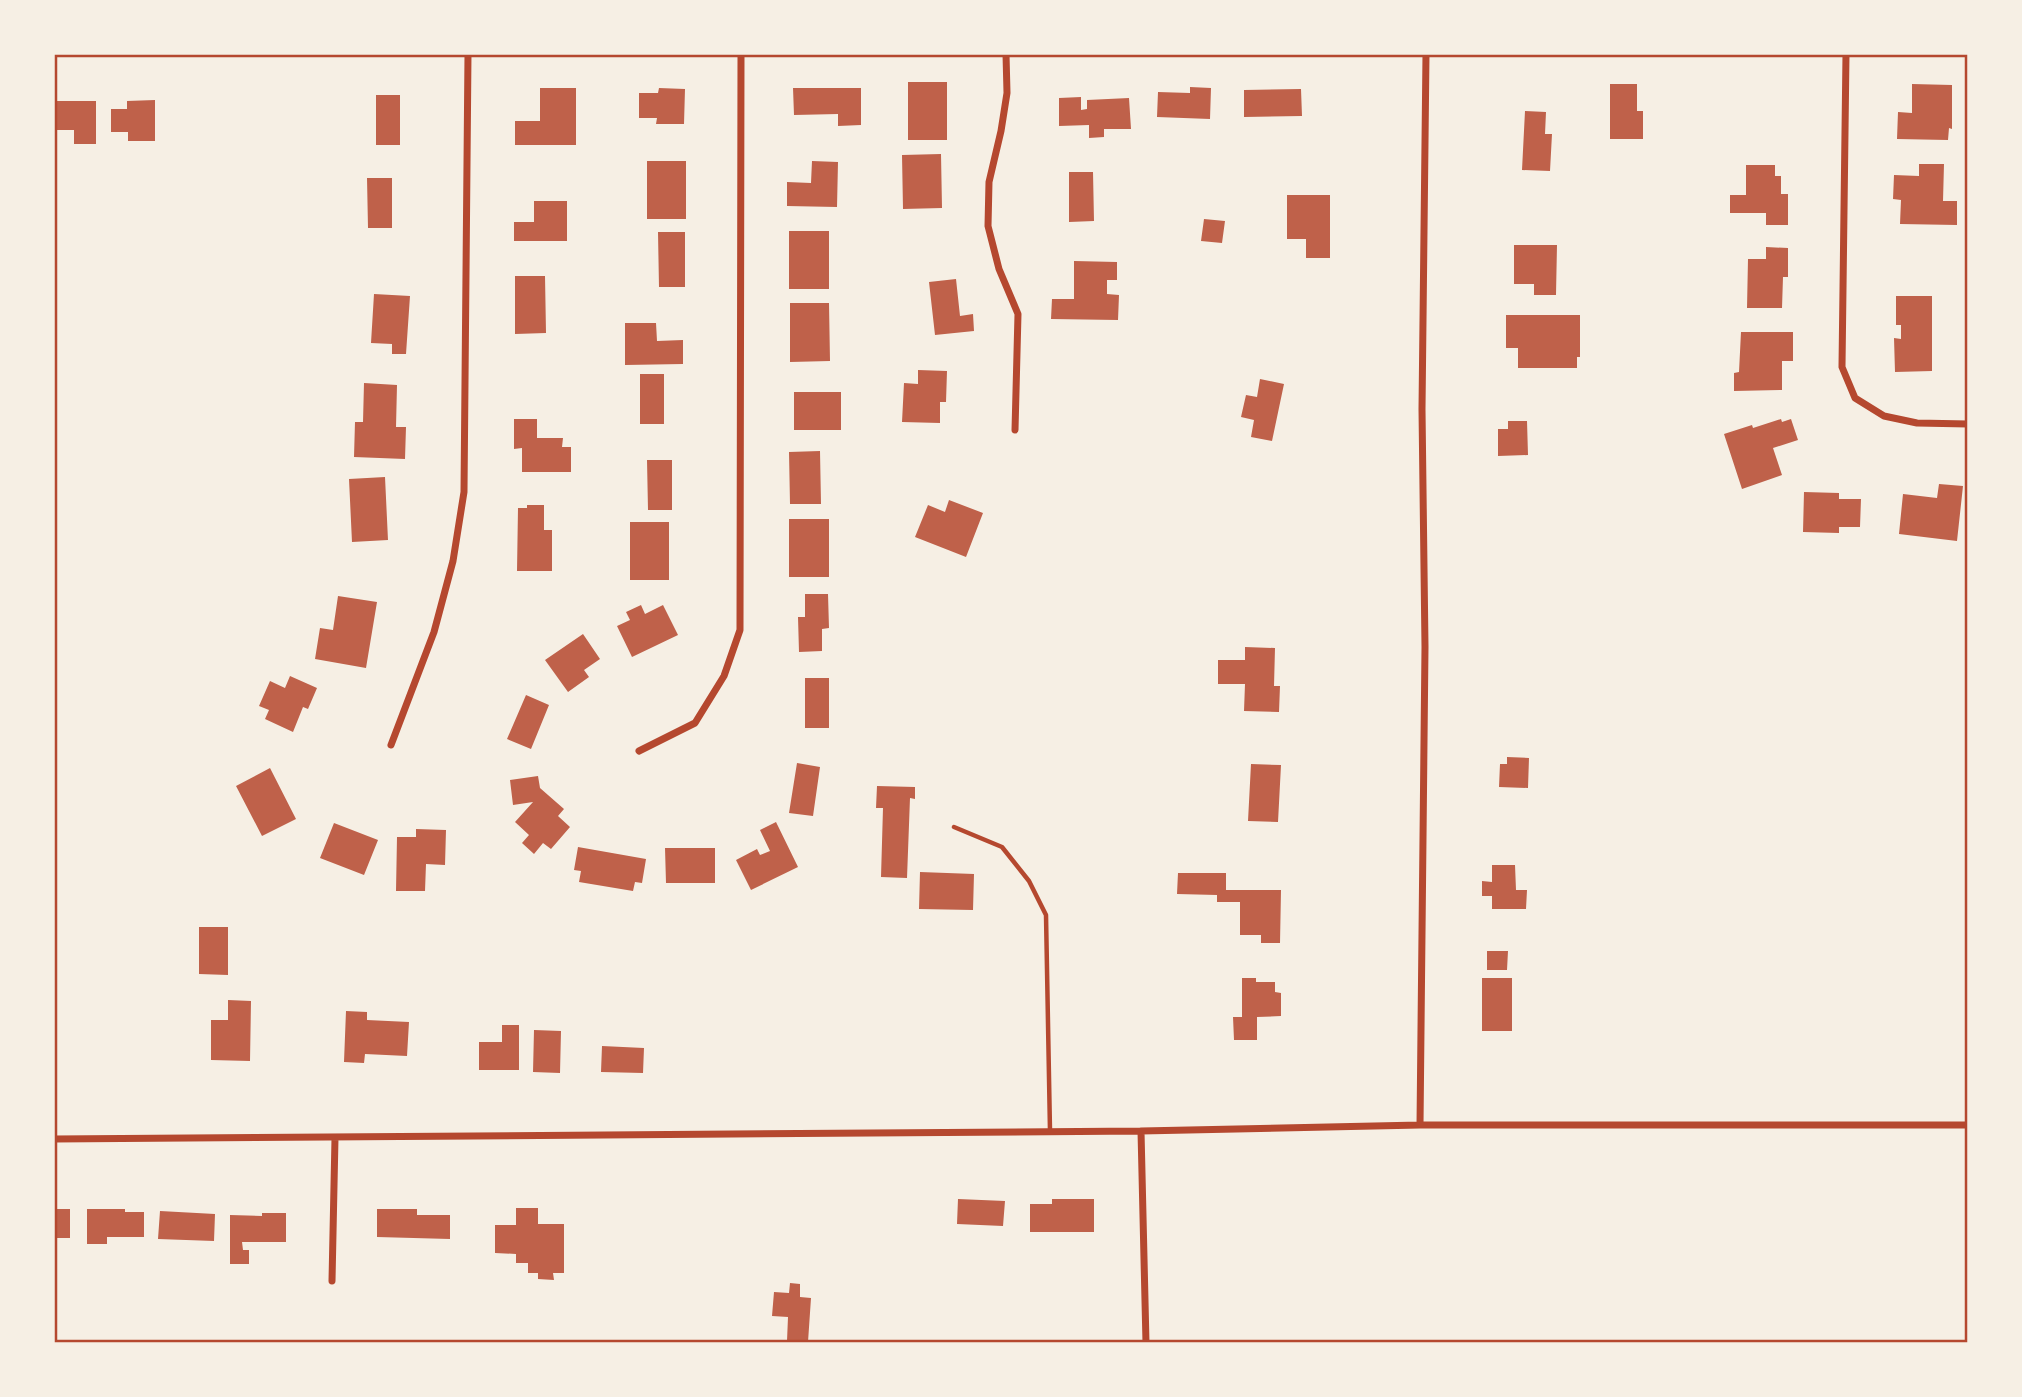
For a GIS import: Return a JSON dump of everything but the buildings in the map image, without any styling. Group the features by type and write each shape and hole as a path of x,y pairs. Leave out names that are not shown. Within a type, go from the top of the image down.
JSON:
{"street":[{"path":"391,745 434,632 453,561 464,492 468,54"},
{"path":"639,751 695,723 724,676 740,630 741,54"},
{"path":"1006,54 1006,93 1001,131 989,182 988,226 999,269 1018,314 1015,430"},
{"path":"1420,1125 1425,659 1422,409 1426,54"},
{"path":"1846,54 1842,367 1855,398 1884,416 1917,424 1968,424"},
{"path":"54,1139 1050,1132 1420,1125 1968,1125"},
{"path":"1141,1131 1146,1343"},
{"path":"332,1281 335,1138"}],"lane":[{"path":"954,827 1002,847 1029,881 1046,915 1050,1132"}]}
